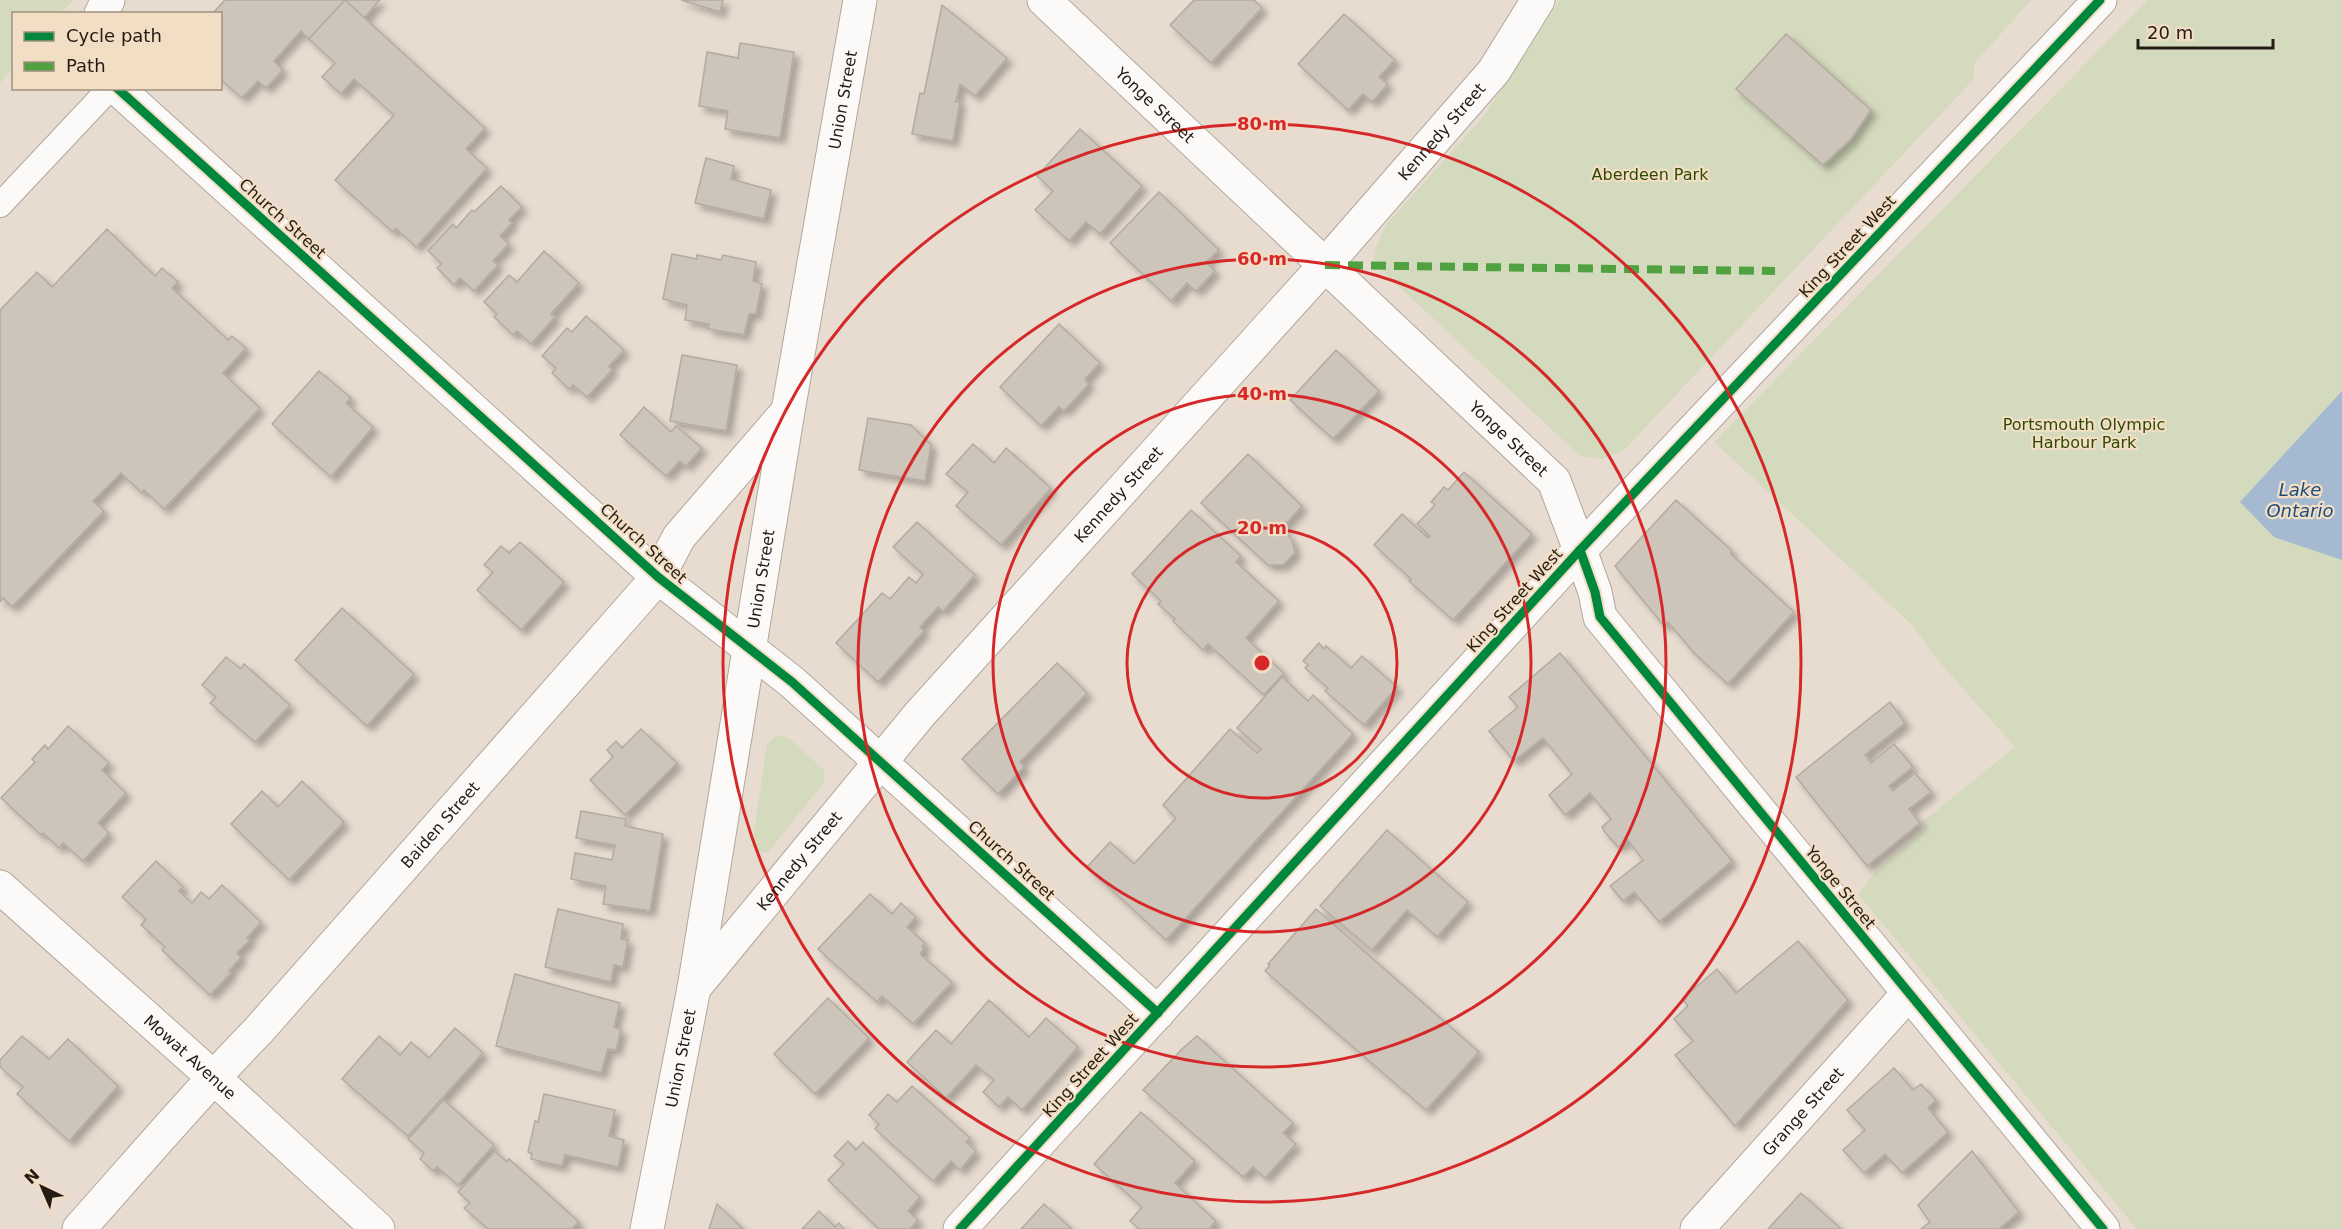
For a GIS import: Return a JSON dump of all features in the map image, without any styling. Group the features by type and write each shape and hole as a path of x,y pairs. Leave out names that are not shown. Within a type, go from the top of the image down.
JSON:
{"street":[{"name":"Union Street","path":"647,1229 694,988 788,411 860,0"},
{"name":"Yonge Street","path":"1044,0 1554,481 1595,592 1600,617 2103,1229"},
{"name":"Kennedy Street","path":"694,988 920,714 1325,265 1494,71 1538,0"},
{"name":"King Street West","path":"960,1229 1580,550 2100,0"},
{"name":"Church Street","path":"119,90 658,577 792,682 1158,1013"},
{"name":"Baiden Street","path":"79,1229 658,577 679,537 788,411"},
{"name":"Mowat Avenue","path":"0,887 213,1077 378,1229"},
{"name":"Grange Street","path":"1697,1229 1908,994"}],"lane":[{"path":"0,205 108,90"}],"green space":[{"path":"0,0 73,0 62,12 12,12 12,69 0,83"},
{"name":"Aberdeen Park","path":"1560,0 2031,0 1974,64 1974,79 1624,450 1601,459 1580,456 1376,265 1374,253 1385,226 1484,116"},
{"name":"Portsmouth Olympic Harbour Park","path":"2148,0 2342,0 2342,1229 2137,1229 1858,894 1875,872 1925,829 1922,822 2015,747 1935,657 1912,625 1714,442"},
{"path":"777,735 789,738 824,770 825,778 822,785 768,852 759,852 752,845 767,744"}],"water":[{"name":"Lake Ontario","path":"2342,391 2342,560 2274,537 2240,502"}],"building":[{"path":"225,0 345,0 309,39 301,31 274,61 283,70 266,88 258,81 242,98 222,81 222,12 214,12"},
{"path":"345,0 380,0 364,18"},
{"path":"345,0 485,128 466,149 487,168 416,247 396,228 393,232 335,180 394,115 354,79 341,94 322,77 335,63 309,39"},
{"path":"681,0 723,0 720,12"},
{"path":"1194,0 1254,0 1262,8 1211,63 1170,25"},
{"path":"942,5 1007,58 975,96 960,84 956,102 960,101 953,141 912,134 920,93 924,94"},
{"path":"1344,14 1395,60 1379,77 1388,84 1372,102 1363,94 1348,110 1298,64"},
{"path":"1786,34 1871,110 1851,139 1823,165 1736,89"},
{"path":"740,43 794,52 780,138 725,129 728,111 699,106 707,52 738,58"},
{"path":"1080,129 1142,186 1100,234 1086,222 1069,241 1035,210 1053,191 1037,176"},
{"path":"706,158 734,166 731,179 771,190 764,219 695,203"},
{"path":"501,186 522,207 509,220 512,223 500,236 509,244 493,261 498,265 474,291 460,278 454,285 437,268 442,264 428,251 453,224 456,228 472,210 474,212"},
{"path":"1159,192 1219,250 1206,262 1215,271 1196,291 1187,283 1171,301 1110,243"},
{"path":"107,229 155,276 162,268 178,282 172,288 228,340 232,336 246,348 223,373 260,408 164,509 144,490 142,493 121,473 93,501 104,511 12,607 3,598 0,602 0,310 37,272 52,287"},
{"path":"544,251 579,283 551,314 555,317 531,344 517,331 513,335 494,317 497,314 484,302 509,275 517,282"},
{"path":"672,254 697,259 697,255 721,260 723,255 756,262 753,281 762,284 756,314 749,314 744,335 708,329 709,324 685,320 687,305 663,299"},
{"path":"586,316 624,350 609,366 612,370 587,397 573,385 569,389 552,373 556,368 542,356 567,328 572,332"},
{"path":"1059,324 1100,363 1085,379 1089,384 1064,411 1059,407 1041,426 1000,387"},
{"path":"1336,350 1379,391 1333,439 1290,400"},
{"path":"682,355 737,365 726,431 670,421"},
{"path":"319,371 351,398 346,403 373,427 331,477 272,424"},
{"path":"644,407 671,432 676,426 702,448 686,466 680,461 666,476 620,435"},
{"path":"868,418 911,425 931,445 925,481 859,470"},
{"path":"973,444 994,463 1006,448 1051,488 1001,545 956,506 968,492 946,474"},
{"path":"1248,454 1302,506 1282,528 1292,540 1295,553 1283,565 1268,565 1201,503"},
{"path":"1464,472 1532,534 1453,620 1409,581 1411,579 1374,545 1402,514 1428,538 1430,536 1417,524 1435,505 1431,502 1444,487 1448,490"},
{"path":"1676,500 1794,612 1728,684 1695,654 1668,622 1664,626 1615,566"},
{"path":"1191,510 1241,556 1236,562 1279,601 1246,638 1284,673 1264,695 1208,644 1203,650 1158,604 1161,601 1132,574"},
{"path":"917,522 975,575 943,611 938,607 920,627 924,631 878,682 836,643 882,593 890,599 909,577 916,583 923,574 893,547"},
{"path":"520,542 564,582 521,630 477,590 493,572 484,565 501,546 509,553"},
{"path":"342,608 414,674 367,726 295,660"},
{"path":"1319,643 1324,649 1326,646 1351,668 1362,656 1397,687 1364,725 1325,691 1328,688 1305,668 1308,665 1303,661"},
{"path":"1560,653 1732,861 1659,922 1634,892 1623,901 1610,886 1643,860 1628,840 1618,847 1604,831 1602,827 1611,819 1590,793 1565,815 1549,795 1572,774 1543,738 1514,761 1489,731 1518,707 1509,697"},
{"path":"226,657 241,669 244,664 290,705 255,742 210,703 216,697 202,685"},
{"path":"1057,663 1087,693 1020,762 1024,767 998,794 962,759"},
{"path":"1282,677 1308,701 1313,695 1353,734 1166,940 1087,867 1110,842 1134,864 1176,818 1163,805 1230,729 1257,753 1261,749 1237,728"},
{"path":"1890,702 1905,723 1865,755 1871,763 1894,744 1913,767 1889,786 1893,791 1915,773 1931,792 1909,809 1920,823 1867,866 1796,777"},
{"path":"68,726 109,763 102,770 126,793 98,823 109,833 83,861 63,843 59,848 43,833 41,835 1,798 35,762 32,759 45,745 48,749"},
{"path":"641,729 677,763 625,815 590,780 613,757 607,750 616,741 622,748"},
{"path":"302,781 344,822 289,880 231,824 262,791 278,807"},
{"path":"581,811 626,819 625,826 663,834 650,911 603,904 606,886 571,879 575,853 612,860 615,845 576,838"},
{"path":"1387,830 1468,902 1437,937 1407,910 1372,950 1320,906"},
{"path":"156,861 183,887 179,891 192,903 201,892 209,899 222,885 261,922 247,938 250,940 237,953 241,957 229,971 231,973 210,995 162,950 165,947 141,925 146,919 122,897"},
{"path":"870,894 892,914 901,903 916,917 907,927 925,943 920,954 952,982 913,1024 882,996 877,1002 818,949"},
{"path":"558,909 623,924 621,939 628,940 623,967 614,965 611,982 545,967"},
{"path":"1316,909 1479,1052 1426,1110 1265,971 1270,965 1268,964"},
{"path":"1798,941 1848,1000 1735,1126 1675,1055 1693,1041 1674,1019 1688,1006 1682,999 1717,969 1736,993"},
{"path":"515,974 620,1003 614,1027 621,1030 616,1050 608,1049 601,1073 496,1046"},
{"path":"828,998 869,1038 815,1094 774,1054"},
{"path":"989,1000 1029,1037 1046,1018 1078,1047 1022,1110 1008,1097 999,1107 983,1092 994,1080 976,1065 946,1098 907,1062 936,1030 951,1044"},
{"path":"455,1028 483,1053 408,1136 342,1079 379,1036 400,1055 411,1042 429,1058"},
{"path":"22,1036 49,1059 68,1039 118,1086 69,1141 17,1094 23,1087 0,1067 0,1060"},
{"path":"1197,1036 1293,1123 1283,1133 1296,1144 1265,1178 1253,1167 1243,1177 1143,1090"},
{"path":"1894,1068 1913,1090 1921,1084 1936,1100 1928,1108 1948,1132 1902,1173 1885,1154 1864,1173 1843,1150 1865,1130 1847,1110"},
{"path":"912,1086 970,1138 966,1142 976,1151 960,1170 951,1161 933,1181 875,1129 879,1124 869,1115 888,1094 897,1102"},
{"path":"544,1094 615,1110 609,1136 624,1140 618,1167 565,1155 562,1166 531,1159 532,1154 528,1152"},
{"path":"444,1100 494,1145 458,1185 437,1167 433,1171 420,1159 424,1153 408,1139"},
{"path":"1141,1112 1195,1161 1175,1183 1216,1221 1209,1229 1139,1229 1130,1221 1142,1207 1094,1164"},
{"path":"848,1141 856,1150 863,1142 920,1197 908,1211 918,1220 910,1229 879,1229 828,1180 844,1164 834,1156"},
{"path":"495,1151 507,1162 509,1159 579,1222 572,1229 488,1229 464,1208 470,1203 458,1192"},
{"path":"1972,1151 2019,1212 1999,1229 1921,1229 1930,1222 1918,1205"},
{"path":"1801,1193 1841,1229 1768,1229"},
{"path":"717,1204 743,1229 709,1229"},
{"path":"1044,1204 1072,1229 1021,1229"},
{"path":"819,1211 835,1227 839,1223 844,1229 802,1229"}],"marked path":[{"path":"1325,265 1775,271"}],"cycle path":[{"path":"960,1229 1580,550 2100,0"},
{"path":"119,90 658,577 792,682 1158,1013"},
{"path":"1580,550 1595,592 1600,617 2103,1229"}]}
